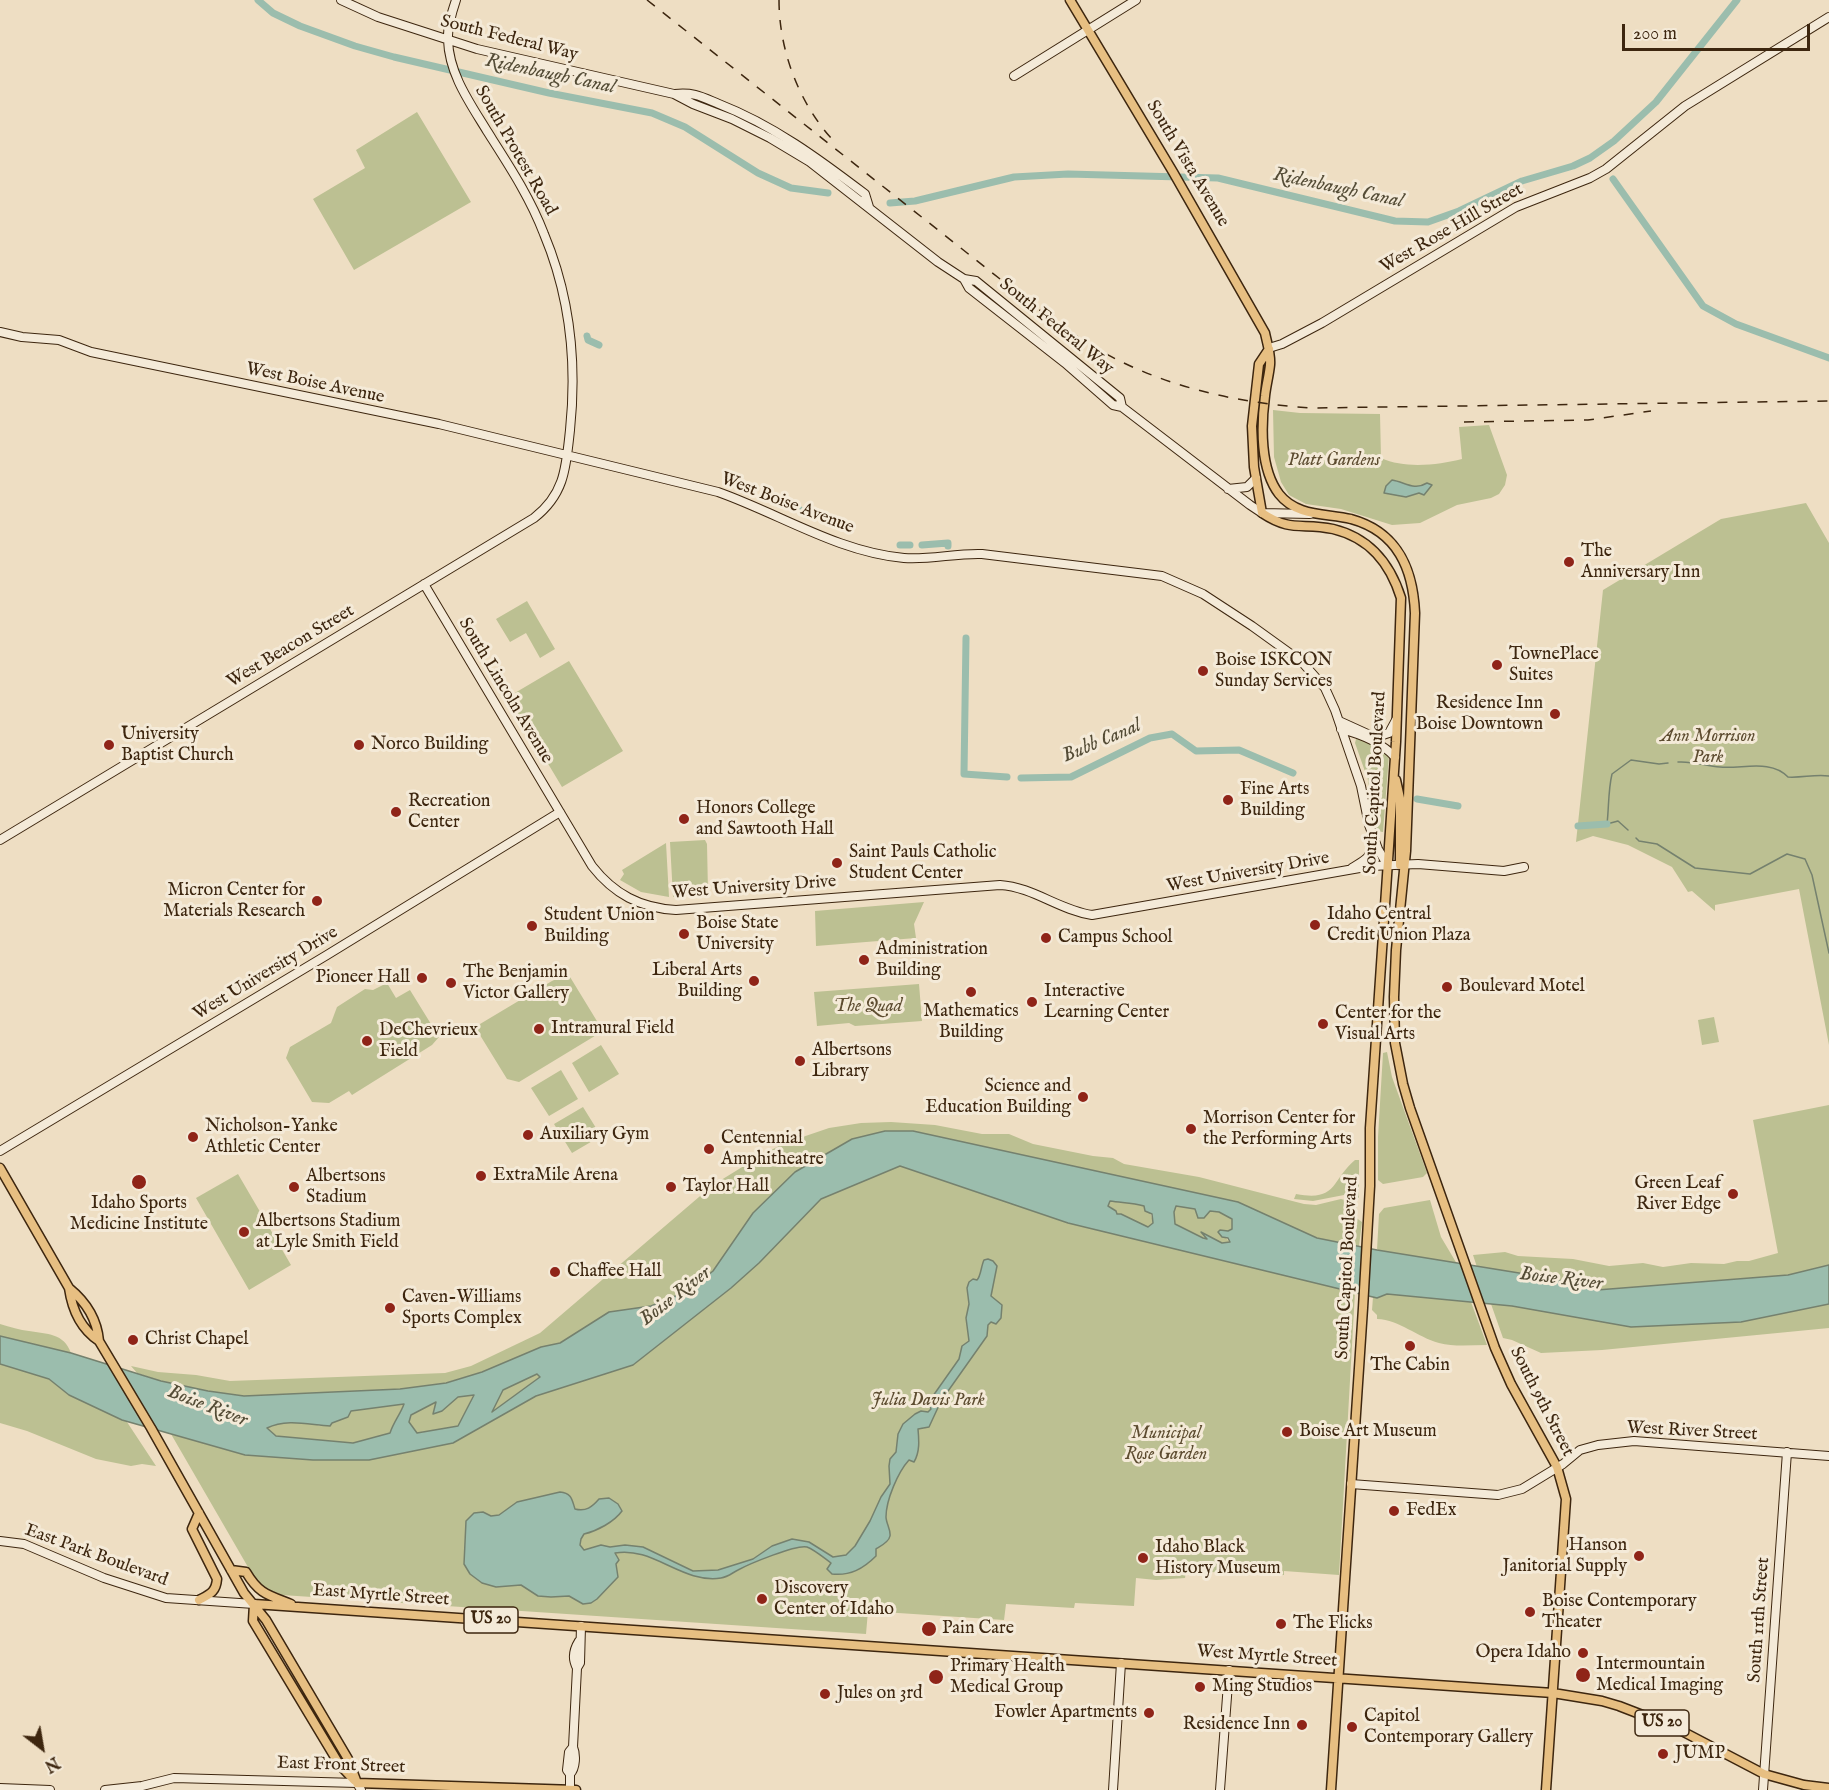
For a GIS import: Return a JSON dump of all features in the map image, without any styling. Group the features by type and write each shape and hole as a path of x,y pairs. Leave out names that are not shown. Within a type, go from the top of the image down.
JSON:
{"main road":[{"name":"South Vista Avenue","path":"1070,0 1180,184 1264,333 1269,348 1270,364 1264,398 1263,437 1270,479 1289,504 1314,514"},
{"path":"1262,513 1256,478 1252,426 1259,364 1269,348"},
{"name":"South Capitol Boulevard","path":"1262,513 1275,522 1289,526 1333,529 1360,539 1373,549 1387,565 1401,598 1395,757 1370,1128 1363,1308 1331,1790"},
{"name":"South Capitol Boulevard","path":"1314,514 1350,519 1376,529 1396,547 1407,567 1414,590 1415,613 1403,865 1396,950 1395,1043"},
{"path":"1394,767 1400,798 1403,865"},
{"name":"South 9th Street","path":"1395,1043 1408,1100 1495,1348 1511,1384 1557,1467 1566,1500 1546,1790"},
{"path":"0,1168 69,1288 82,1299 98,1328 99,1341 178,1474 244,1593 254,1604 253,1621 339,1764 359,1786"},
{"path":"199,1513 192,1529 217,1579 217,1587 212,1593 199,1600"},
{"path":"231,1570 246,1572 256,1588 262,1592 298,1606"},
{"name":"East Myrtle Street","path":"254,1604 686,1633"},
{"name":"West Myrtle Street","path":"686,1633 1553,1693 1602,1701 1676,1728 1764,1774 1804,1785 1829,1788"},
{"path":"394,1790 414,1785"},
{"name":"East Front Street","path":"359,1786 414,1785 576,1790"}],"street":[{"name":"South Federal Way","path":"341,0 378,17 477,49 674,94 770,138 810,162 963,279 969,288 1065,363 1113,405 1122,407 1262,513"},
{"name":"South Protest Road","path":"456,0 451,14 448,40 457,77 536,214 559,276 569,319 572,345 572,408 568,455"},
{"path":"1014,76 1136,0"},
{"name":"West Rose Hill Street","path":"1269,348 1282,344 1322,323 1516,207 1590,178 1606,169 1685,106 1829,17"},
{"name":"West Boise Avenue","path":"0,332 22,337 58,340 91,352 439,424 718,492 744,501 821,536 874,553 904,558 982,554 1162,576 1210,599 1252,626 1302,662 1325,688 1361,786 1369,825 1372,851 1370,856 1349,870"},
{"name":"West Beacon Street","path":"0,840 545,510 558,493 568,455"},
{"path":"1228,489 1247,487 1256,478"},
{"name":"South Capitol Boulevard","path":"1262,513 1314,514"},
{"name":"South Lincoln Avenue","path":"424,584 560,812"},
{"path":"1340,725 1377,736 1389,733 1397,718"},
{"path":"1340,725 1384,748 1395,757"},
{"name":"West University Drive","path":"0,1151 560,812 587,858 609,886 635,902 663,909 1000,885 1022,888 1070,909 1092,915 1349,870 1403,865 1494,870 1524,867"},
{"name":"West Boise Avenue","path":"1369,825 1378,849 1388,866"},
{"name":"West River Street","path":"1352,1484 1498,1495 1522,1489 1580,1450 1598,1445 1634,1441 1829,1456"},
{"name":"South 11th Street","path":"1763,1790 1787,1452"},
{"name":"East Park Boulevard","path":"0,1541 31,1546 104,1578 166,1598 254,1604"},
{"path":"570,1790 570,1774 573,1771 574,1758 581,1626"},
{"path":"1113,1790 1121,1663"},
{"path":"1220,1790 1229,1670"},
{"name":"East Front Street","path":"105,1790 142,1786 174,1778 359,1786"},
{"path":"0,1788 50,1790"}],"green space":[{"path":"417,112 471,202 354,270 313,199 365,168 356,150"},
{"name":"Platt Gardens","path":"1273,410 1300,413 1380,414 1381,458 1411,465 1462,459 1459,427 1489,425 1507,475 1505,485 1499,494 1491,498 1457,505 1420,523 1392,525 1341,509 1306,504 1289,495 1281,482 1274,457"},
{"name":"Ann Morrison Park","path":"1806,503 1829,543 1829,1045 1799,889 1715,905 1715,911 1692,891 1688,892 1672,867 1628,845 1593,836 1576,842 1603,590 1721,519"},
{"path":"527,601 555,649 540,658 526,633 510,642 496,619"},
{"path":"569,661 623,751 562,787 508,697"},
{"path":"1359,738 1384,750 1389,755 1383,832 1376,831 1368,780 1355,743"},
{"path":"705,840 708,892 673,897 670,842"},
{"path":"666,843 669,897 641,892 620,880 624,874 622,870"},
{"path":"924,902 914,924 916,938 816,946 815,911"},
{"name":"Intramural Field","path":"567,972 603,1031 519,1082 507,1079 475,1027"},
{"name":"DeChevrieux Field","path":"387,983 396,998 410,990 439,1037 432,1045 352,1095 349,1091 329,1103 312,1102 286,1058 290,1047 331,1023 337,1007 365,989 373,990"},
{"name":"The Quad","path":"919,984 922,1021 855,1026 849,1023 817,1026 814,992"},
{"path":"1714,1017 1719,1042 1702,1045 1698,1020"},
{"path":"601,1045 619,1074 589,1092 572,1063"},
{"path":"1387,1052 1392,1077 1427,1173 1423,1177 1383,1184 1378,1180 1378,1137 1383,1053"},
{"path":"561,1070 578,1099 549,1116 531,1088"},
{"path":"1829,1105 1829,1265 1788,1275 1597,1290 1550,1278 1477,1267 1473,1255 1505,1252 1518,1256 1573,1259 1609,1266 1643,1263 1663,1267 1691,1263 1724,1264 1749,1261 1778,1253 1753,1120"},
{"path":"583,1107 601,1136 572,1153 554,1124"},
{"path":"891,1122 935,1125 982,1134 1009,1134 1033,1144 1113,1158 1124,1164 1199,1177 1304,1204 1316,1205 1341,1199 1357,1203 1355,1217 1362,1222 1359,1246 1317,1238 1238,1202 913,1131 885,1131 728,1251 713,1271 690,1290 651,1306 609,1312 560,1343 541,1347 482,1372 445,1383 400,1389 245,1396 161,1381 137,1373 131,1366 158,1372 230,1381 445,1373 471,1366 540,1333 713,1185 765,1153 785,1143 829,1128 861,1123"},
{"path":"1355,1160 1359,1160 1359,1198 1344,1195 1313,1201 1294,1199 1296,1194 1310,1196 1327,1192"},
{"name":"Julia Davis Park","path":"900,1166 1068,1223 1355,1292 1339,1575 1284,1571 1284,1575 1186,1571 1185,1578 1156,1580 1136,1578 1134,1606 1075,1603 1074,1608 1006,1604 1004,1620 868,1611 866,1634 282,1595 266,1589 252,1574 171,1434 245,1455 453,1443 536,1396 633,1365 731,1288 759,1263 821,1199"},
{"name":"Albertsons Stadium at Lyle Smith Field","path":"238,1174 291,1265 249,1290 196,1198"},
{"path":"1430,1200 1441,1237 1457,1264 1377,1250 1379,1214 1384,1208"},
{"path":"1110,1201 1143,1206 1148,1209 1153,1223 1148,1227 1117,1214 1108,1205"},
{"path":"1176,1206 1195,1209 1198,1217 1203,1218 1209,1211 1219,1212 1232,1219 1233,1229 1224,1236 1230,1242 1222,1243 1203,1233 1208,1240 1175,1224"},
{"path":"1387,1294 1471,1302 1487,1345 1439,1343 1401,1325 1377,1319 1377,1315 1372,1310 1373,1297 1377,1298"},
{"path":"1491,1304 1787,1312 1829,1304 1829,1328 1602,1350 1541,1353 1503,1338"},
{"path":"0,1324 59,1338 68,1346 71,1353 0,1336"},
{"path":"0,1364 49,1379 69,1395 127,1422 156,1466 142,1464 131,1466 96,1459 27,1431 0,1423"},
{"path":"537,1374 540,1377 491,1414 503,1390"},
{"path":"474,1394 458,1426 416,1433 409,1422 411,1415 436,1402 433,1413 442,1411 458,1396"},
{"path":"404,1403 390,1433 353,1443 276,1436 267,1428 293,1422 320,1426 345,1417 351,1411"}],"water":[{"path":"1392,480 1414,486 1427,483 1432,485 1424,495 1419,493 1406,497 1384,493 1386,486"},
{"name":"Boise River","path":"885,1131 913,1131 1238,1202 1317,1238 1550,1278 1597,1290 1788,1275 1829,1265 1829,1304 1741,1322 1631,1327 1512,1306 1387,1294 1377,1298 1068,1223 900,1166 821,1199 759,1263 731,1288 633,1365 536,1396 453,1443 369,1460 313,1460 245,1455 122,1420 69,1395 49,1379 0,1364 0,1336 71,1353 161,1381 244,1396 400,1389 446,1383 482,1372 541,1347 560,1343 609,1312 651,1306 690,1290 713,1271 753,1213 795,1172 852,1139","holes":["1110,1201 1144,1206 1145,1211 1152,1214 1153,1223 1148,1227 1117,1214 1108,1206","1176,1206 1195,1209 1198,1218 1204,1218 1210,1211 1219,1212 1232,1219 1232,1229 1218,1232 1230,1242 1222,1243 1201,1232 1207,1239 1203,1238 1175,1224","537,1374 540,1377 492,1412 503,1390","474,1395 458,1426 417,1433 409,1422 411,1415 436,1402 433,1414 442,1411 458,1397","404,1404 390,1433 353,1443 276,1436 267,1428 282,1423 330,1426 348,1417 351,1411"]},
{"path":"988,1259 997,1266 991,1296 1002,1305 1001,1318 996,1324 991,1322 988,1325 987,1336 941,1401 929,1427 918,1429 919,1446 916,1458 914,1462 909,1460 901,1472 888,1503 886,1517 890,1536 885,1544 876,1549 876,1556 861,1568 850,1573 832,1574 827,1569 831,1563 810,1548 802,1547 762,1559 726,1577 707,1578 693,1576 642,1555 629,1552 615,1553 619,1560 616,1564 618,1577 597,1599 583,1604 569,1596 538,1596 521,1585 496,1587 482,1583 470,1574 464,1564 466,1521 474,1513 499,1515 517,1502 560,1492 569,1495 575,1509 586,1509 599,1499 609,1498 618,1504 622,1511 605,1526 584,1534 580,1545 584,1550 601,1545 643,1547 693,1571 718,1570 753,1559 772,1546 792,1539 809,1542 833,1557 846,1555 855,1546 890,1484 890,1459 896,1452 898,1434 903,1424 915,1414 921,1411 928,1412 931,1409 928,1403 959,1359 962,1346 969,1341 966,1318 969,1304 967,1288 969,1282 973,1279 977,1280 984,1260"}],"waterway":[{"name":"Ridenbaugh Canal","path":"258,0 273,13 300,26 355,46 549,93 652,113 685,127 758,173 791,188 828,193"},
{"name":"Ridenbaugh Canal","path":"890,203 915,201 1014,177 1068,174 1218,178 1395,221 1428,222 1459,211 1522,181 1573,166 1590,158 1614,141 1656,102 1737,0"},
{"path":"1613,179 1703,306 1736,324 1829,358"},
{"name":"Bubb Canal","path":"587,336 588,340 599,345"},
{"name":"Bubb Canal","path":"798,509 810,515"},
{"name":"Bubb Canal","path":"922,545 948,543 948,546"},
{"name":"Bubb Canal","path":"900,545 910,545"},
{"name":"Bubb Canal","path":"966,638 964,774 1007,777"},
{"name":"Bubb Canal","path":"1021,778 1071,777 1150,738 1172,734 1196,751 1239,750 1293,773"},
{"path":"1628,830 1618,821 1607,824 1612,774 1631,760 1668,763"},
{"path":"1678,762 1720,767 1765,766 1781,771 1788,777 1829,776"},
{"name":"Bubb Canal","path":"1417,799 1458,806"},
{"name":"Bubb Canal","path":"1578,826 1607,824"},
{"path":"1636,838 1639,841 1657,844 1695,868 1750,874 1787,854 1805,859 1812,875 1829,953"}],"railway":[{"path":"647,0 1038,309 1099,350 1149,374 1175,383 1256,402 1311,408 1829,401"},
{"path":"779,0 782,37 793,74 809,108 831,138"},
{"path":"1464,422 1588,420 1651,411"}],"place":[{"name":"The Anniversary Inn","path":"1569,562"},
{"name":"TownePlace Suites","path":"1497,665"},
{"name":"Boise ISKCON Sunday Services","path":"1203,671"},
{"name":"Residence Inn Boise Downtown","path":"1555,714"},
{"name":"University Baptist Church","path":"109,745"},
{"name":"Norco Building","path":"359,745"},
{"name":"Fine Arts Building","path":"1228,800"},
{"name":"Recreation Center","path":"396,812"},
{"name":"Honors College and Sawtooth Hall","path":"684,819"},
{"name":"Saint Pauls Catholic Student Center","path":"837,863"},
{"name":"Micron Center for Materials Research","path":"317,901"},
{"name":"Idaho Central Credit Union Plaza","path":"1315,925"},
{"name":"Student Union Building","path":"532,926"},
{"name":"Boise State University","path":"684,934"},
{"name":"Campus School","path":"1046,938"},
{"name":"Administration Building","path":"864,960"},
{"name":"Pioneer Hall","path":"422,978"},
{"name":"Liberal Arts Building","path":"754,981"},
{"name":"The Benjamin Victor Gallery","path":"451,983"},
{"name":"Boulevard Motel","path":"1447,987"},
{"name":"Mathematics Building","path":"971,992"},
{"name":"Interactive Learning Center","path":"1032,1002"},
{"name":"Center for the Visual Arts","path":"1323,1024"},
{"name":"Intramural Field","path":"539,1029"},
{"name":"DeChevrieux Field","path":"367,1041"},
{"name":"Albertsons Library","path":"800,1061"},
{"name":"Science and Education Building","path":"1083,1097"},
{"name":"Morrison Center for the Performing Arts","path":"1191,1129"},
{"name":"Auxiliary Gym","path":"528,1135"},
{"name":"Nicholson-Yanke Athletic Center","path":"193,1137"},
{"name":"Centennial Amphitheatre","path":"709,1149"},
{"name":"ExtraMile Arena","path":"481,1176"},
{"name":"Idaho Sports Medicine Institute","path":"139,1182"},
{"name":"Albertsons Stadium","path":"294,1187"},
{"name":"Taylor Hall","path":"671,1187"},
{"name":"Green Leaf River Edge","path":"1733,1194"},
{"name":"Albertsons Stadium at Lyle Smith Field","path":"244,1232"},
{"name":"Chaffee Hall","path":"555,1272"},
{"name":"Caven-Williams Sports Complex","path":"390,1308"},
{"name":"Christ Chapel","path":"133,1340"},
{"name":"The Cabin","path":"1410,1346"},
{"name":"Boise Art Museum","path":"1287,1432"},
{"name":"FedEx","path":"1394,1511"},
{"name":"Hanson Janitorial Supply","path":"1639,1556"},
{"name":"Idaho Black History Museum","path":"1143,1558"},
{"name":"Discovery Center of Idaho","path":"762,1599"},
{"name":"Boise Contemporary Theater","path":"1530,1612"},
{"name":"The Flicks","path":"1281,1624"},
{"name":"Pain Care","path":"929,1629"},
{"name":"Opera Idaho","path":"1583,1653"},
{"name":"Intermountain Medical Imaging","path":"1583,1675"},
{"name":"Primary Health Medical Group","path":"936,1677"},
{"name":"Ming Studios","path":"1200,1687"},
{"name":"Jules on 3rd","path":"825,1694"},
{"name":"Fowler Apartments","path":"1149,1713"},
{"name":"Residence Inn","path":"1302,1725"},
{"name":"Capitol Contemporary Gallery","path":"1352,1727"},
{"name":"JUMP","path":"1663,1754"}],"park label":[{"name":"Municipal Rose Garden","path":"1166,1444"}]}
